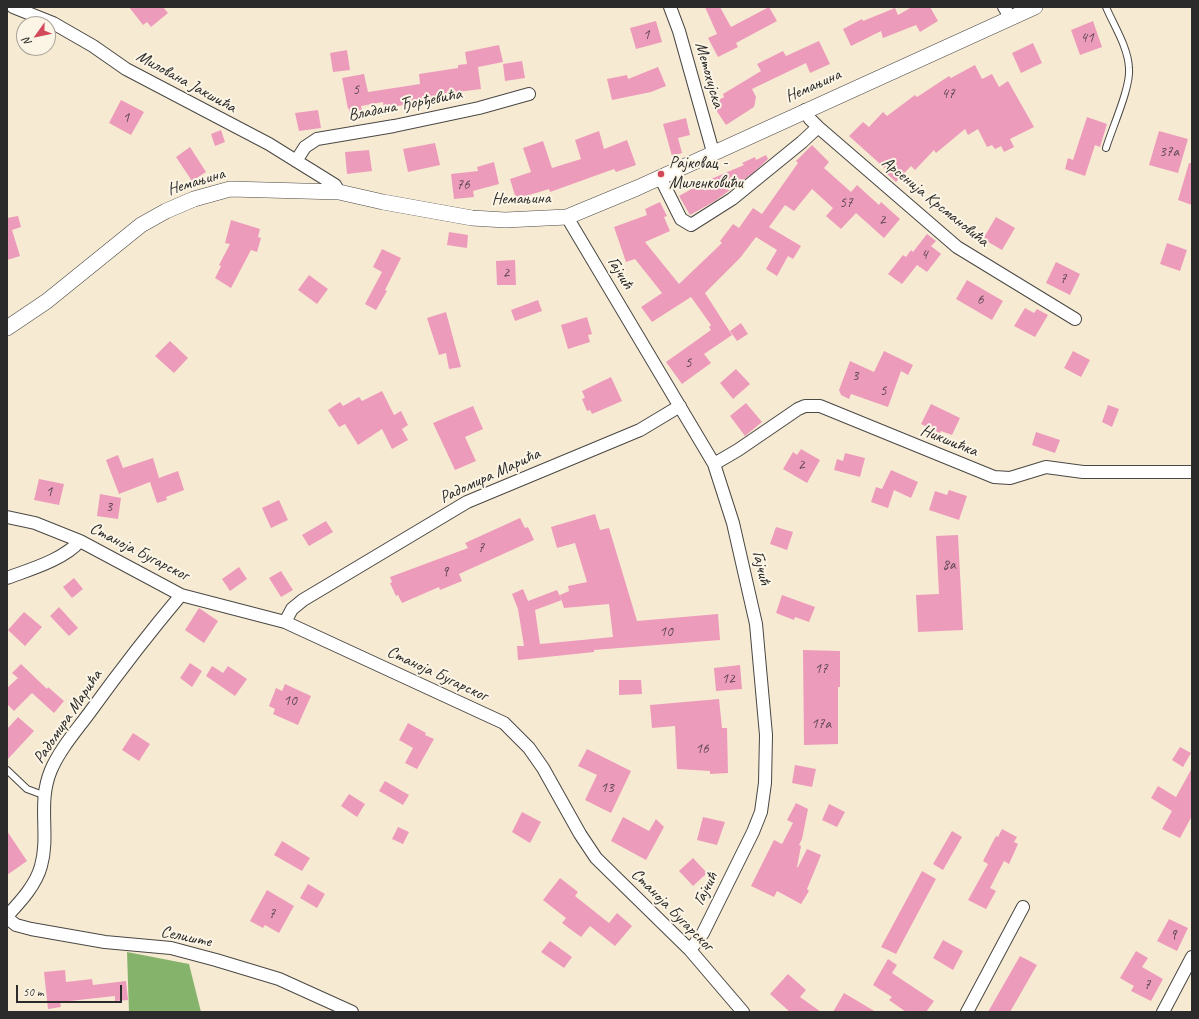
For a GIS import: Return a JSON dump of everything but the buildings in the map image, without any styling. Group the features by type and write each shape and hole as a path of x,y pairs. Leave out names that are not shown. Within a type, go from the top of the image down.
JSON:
{"street":[{"name":"Милована Јакшића","path":"13,7 52,23 158,86 296,161 335,185 339,192"},
{"name":"Метохијска","path":"670,7 679,31 713,152"},
{"name":"Немањина","path":"7,328 47,301 141,225 166,211 194,199 230,189 339,192 383,202 472,218 505,220 567,217 660,177 805,110 1007,12 1035,7"},
{"name":"Владана Ђорђевића","path":"296,161 305,147 317,139 394,126 479,108 529,94"},
{"name":"Арсенија Крсмановића","path":"805,110 810,119 818,127 957,247 1075,320"},
{"path":"660,177 681,219 691,225 732,199 802,142 818,127"},
{"name":"Гајчић","path":"567,217 714,464 733,523 756,624 766,735 765,783 761,812 753,832 703,933 690,950"},
{"name":"Никшићка","path":"714,464 738,450 798,409 812,405 820,406 994,477 1010,478 1046,468 1083,472 1192,472"},
{"name":"Радомира Марића","path":"285,622 292,609 303,600 467,502 640,430 680,406"},
{"name":"Станоја Бугарског","path":"7,517 35,523 80,541 181,595 285,622 504,723 529,748 543,768 580,834 596,858 690,950 743,1012"},
{"path":"7,578 59,556 74,548 80,541"},
{"name":"Радомира Марића","path":"7,917 28,891 41,867 44,842 43,795 52,768 67,744 128,659 181,595"},
{"path":"967,1012 1023,907"},
{"name":"Селиште","path":"7,917 16,925 31,929 105,942 171,948 216,960 279,979 352,1012"},
{"path":"1163,1012 1192,957"}],"lane":[{"path":"1106,7 1125,52 1130,69 1127,85 1106,148"},
{"path":"7,770 27,789 43,795"}],"green space":[{"path":"127,952 189,964 201,1012 129,1012"}],"place":[{"name":"Рајковац - Миленковићи","path":"661,174"}]}
